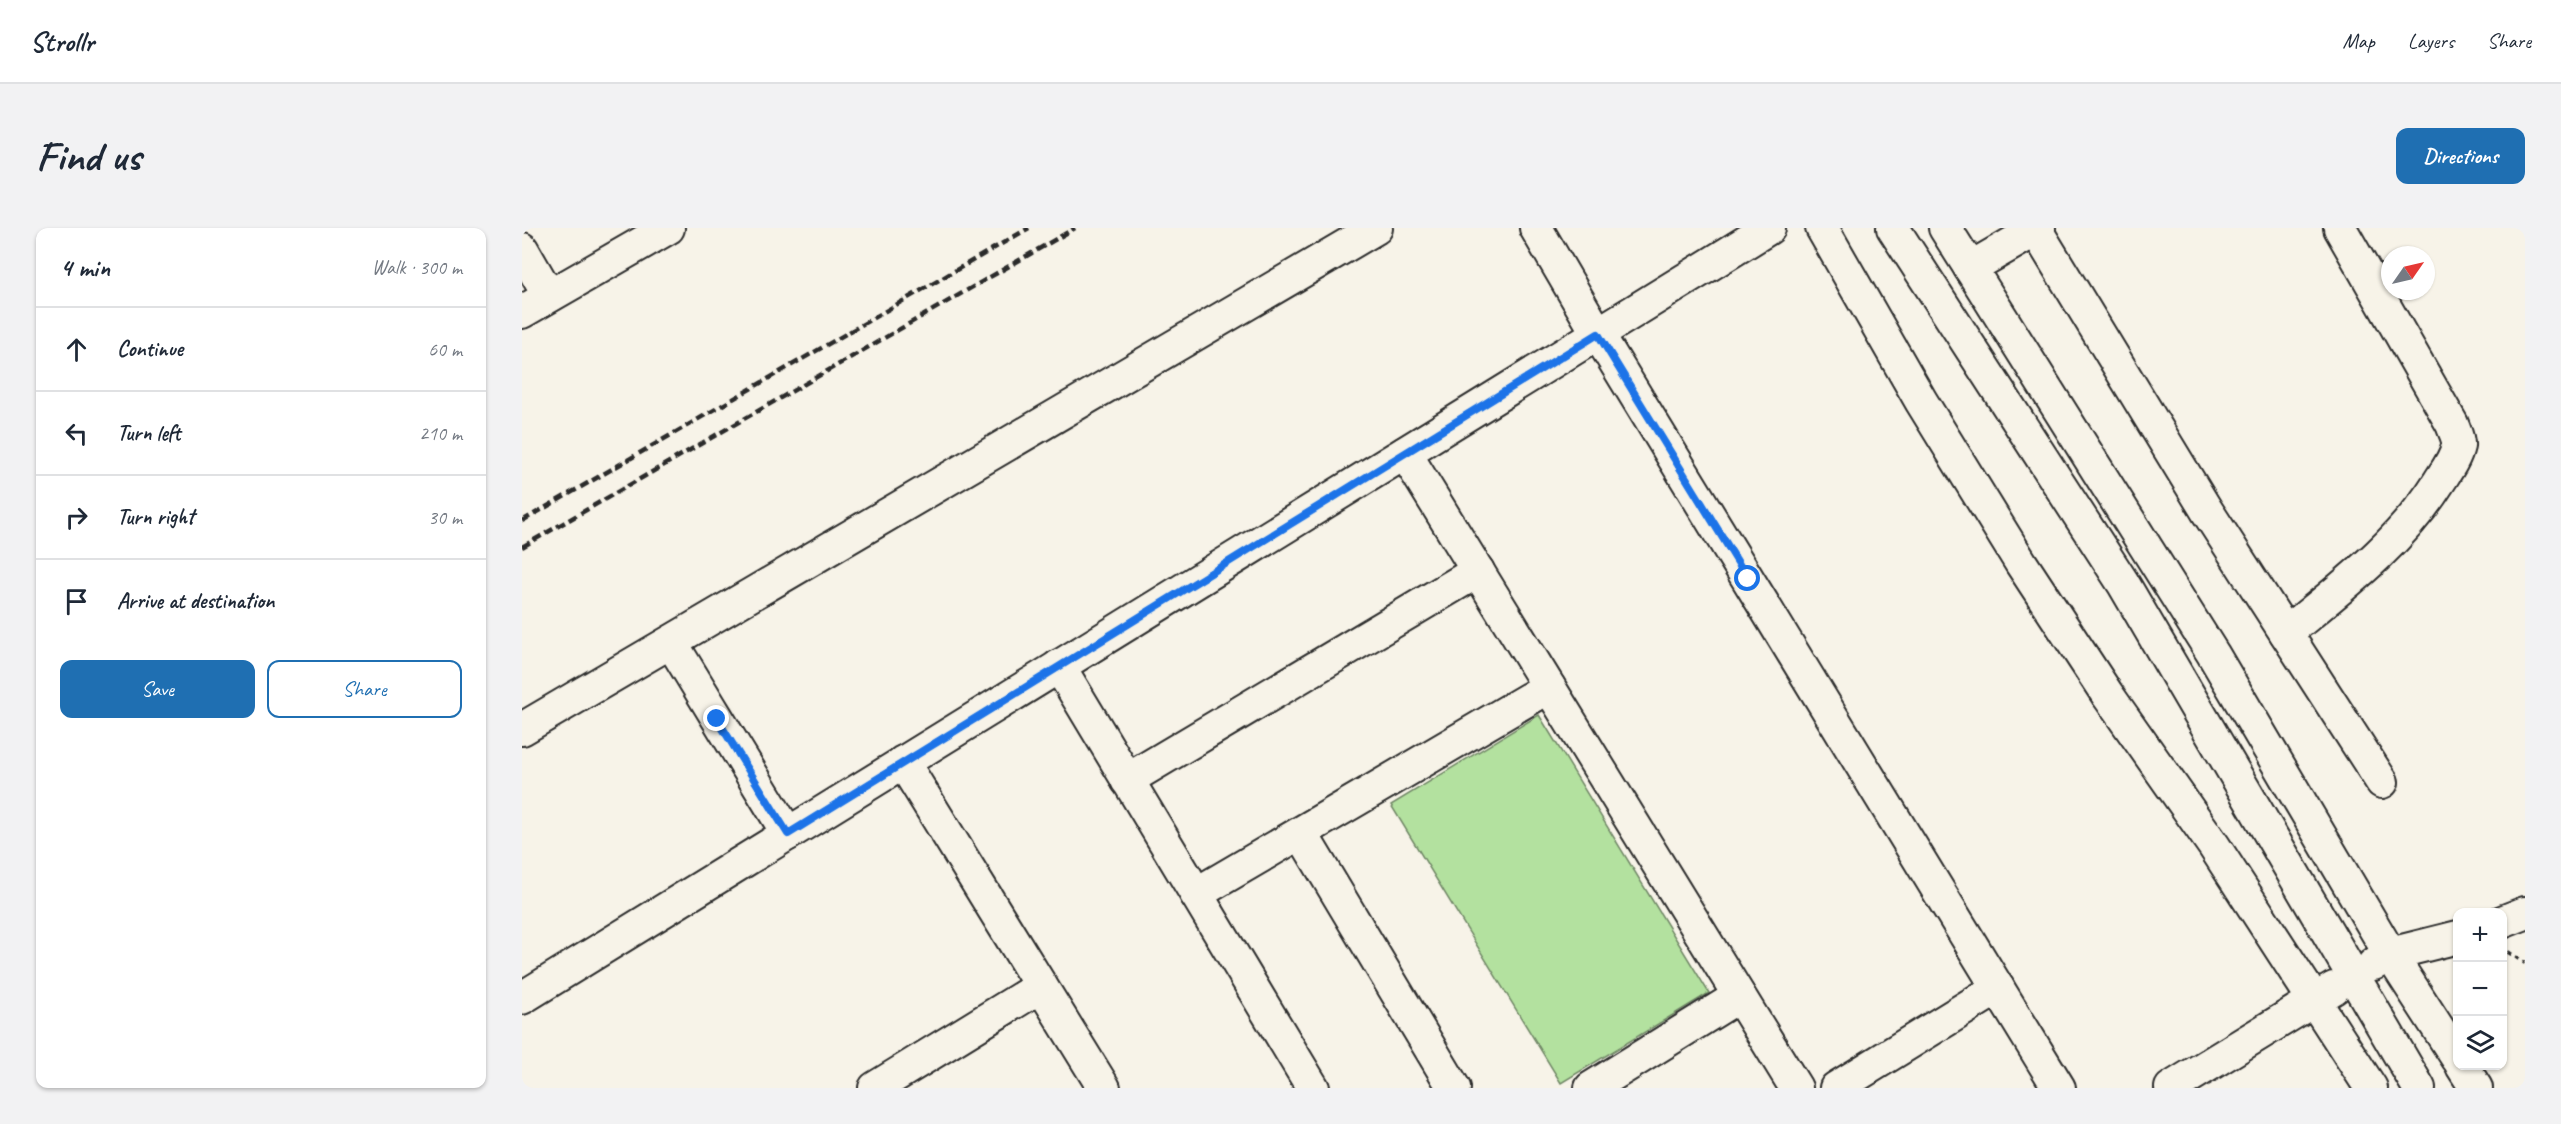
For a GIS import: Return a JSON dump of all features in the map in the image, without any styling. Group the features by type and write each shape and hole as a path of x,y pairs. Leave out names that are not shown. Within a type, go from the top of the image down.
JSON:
{"street":[{"path":"522,312 668,228"},
{"path":"522,729 1376,228"},
{"path":"1536,228 1598,334 2059,1088"},
{"path":"522,998 1769,228"},
{"path":"1822,228 1921,401 2021,564 2315,999 2371,1088"},
{"path":"1893,228 2123,583 2419,1088"},
{"path":"1945,228 2213,654 2390,954 2453,1053"},
{"path":"2286,633 2399,536 2426,504 2453,460 2458,444 2452,423 2340,228"},
{"path":"1970,268 2037,229 2207,511 2382,782"},
{"path":"522,249 549,296"},
{"path":"1405,453 1796,1088"},
{"path":"1127,780 1478,571"},
{"path":"670,642 788,834"},
{"path":"1059,666 1313,1088"},
{"path":"1196,894 1549,687"},
{"path":"903,762 1104,1088"},
{"path":"1300,833 1454,1088"},
{"path":"2507,920 2525,913"},
{"path":"2171,1088 2390,954 2453,938"},
{"path":"875,1088 1041,986"},
{"path":"1836,1088 1998,988"},
{"path":"1591,1088 1739,996"},
{"path":"2465,1070 2476,1088"}],"path":[{"path":"2507,951 2525,963"}],"green space":[{"path":"1539,715 1709,993 1561,1083 1391,805"}],"railway":[{"path":"522,521 1029,228"},
{"path":"522,547 1075,228"}],"route":[{"path":"717,719 788,834 1598,334 1748,579"}]}
